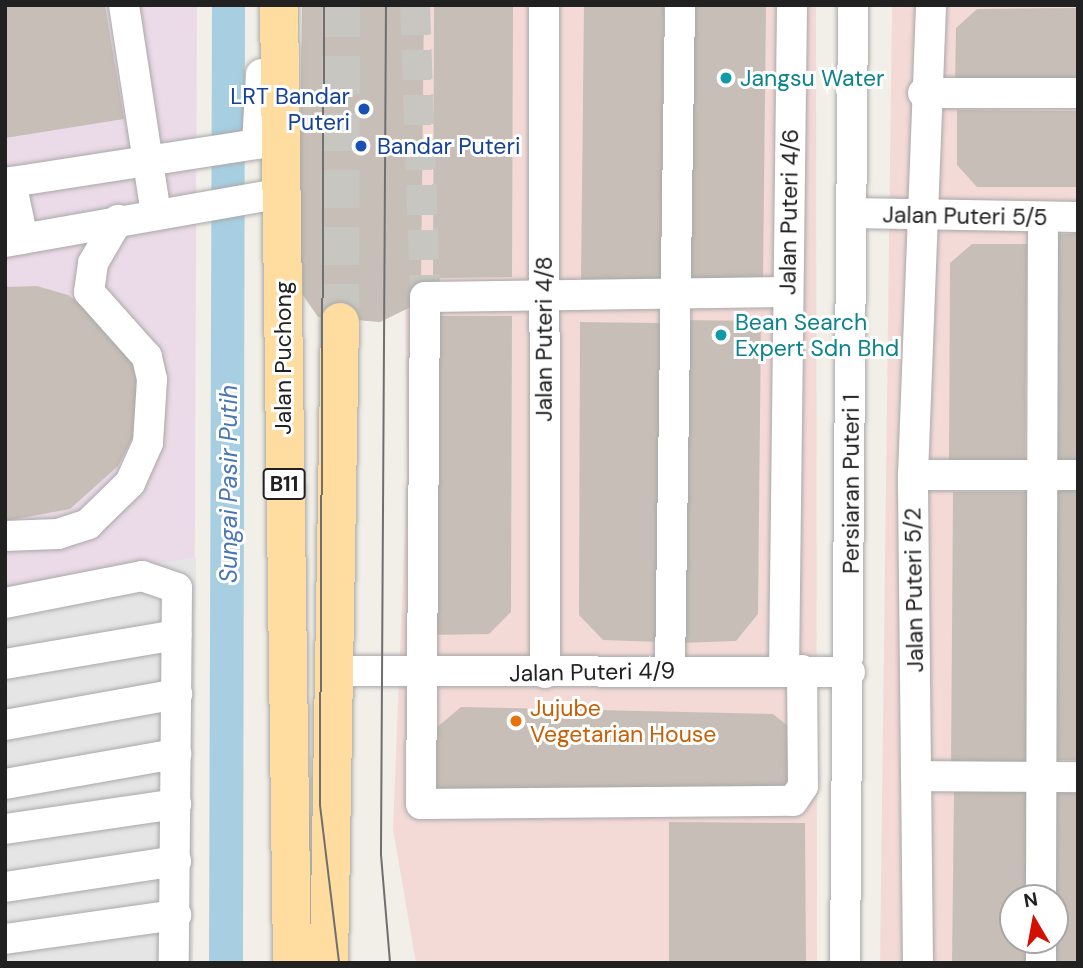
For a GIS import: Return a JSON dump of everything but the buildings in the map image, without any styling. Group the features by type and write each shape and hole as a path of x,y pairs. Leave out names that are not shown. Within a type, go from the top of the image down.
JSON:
{"main road":[{"name":"Jalan Puchong","path":"279,5 275,194 292,963"},
{"name":"B11","path":"329,963 341,322"}],"street":[{"path":"124,5 146,162 156,213"},
{"path":"261,5 257,145 8,182 14,240 275,194"},
{"name":"Jalan Puteri 4/8","path":"544,5 545,673"},
{"path":"670,671 671,293 680,5"},
{"name":"Jalan Puteri 4/6","path":"419,674 417,791 421,804 436,808 793,801 803,786 793,670 789,292 792,5"},
{"name":"Persiaran Puteri 1","path":"845,963 850,672 853,5"},
{"name":"Jalan Puteri 5/2","path":"918,963 913,475 918,216 923,93 931,5"},
{"path":"923,93 1078,93"},
{"name":"Jalan Puteri 5/5","path":"852,213 1078,218"},
{"path":"1041,884 1043,217"},
{"path":"5,536 58,534 88,524 130,483 148,443 152,379 147,357 89,292 93,262 118,220"},
{"path":"419,674 425,297 789,292"},
{"path":"913,475 1078,475"},
{"path":"5,603 155,576 177,588 174,963"},
{"path":"5,664 177,635"},
{"name":"Jalan Puteri 4/9","path":"333,671 419,674 793,670 850,672"},
{"path":"5,725 177,694"},
{"path":"5,784 176,754"},
{"path":"916,776 1078,777"},
{"path":"5,829 176,804"},
{"path":"5,887 176,861"},
{"path":"5,939 176,915"}],"shaded area":[{"path":"5,5 197,5 193,963 5,963"},
{"path":"402,5 816,5 817,963 416,963 393,829 407,478"},
{"path":"892,5 1078,5 1078,963 880,963"},
{"path":"196,557 193,963 5,963 5,590"}],"water":[{"name":"Sungai Pasir Putih","path":"212,5 245,5 243,963 209,963"}],"tunnel":[{"path":"340,322 341,5"},
{"path":"415,5 425,297"}],"tram line":[{"path":"324,5 320,805 339,963"},
{"path":"386,5 381,855 390,963"}],"place":[{"name":"Jangsu Water","path":"726,78"},
{"name":"LRT Bandar Puteri","path":"364,109"},
{"name":"Bandar Puteri","path":"361,146"},
{"name":"Bean Search Expert Sdn Bhd","path":"721,335"},
{"name":"Jujube Vegetarian House","path":"516,721"}]}
